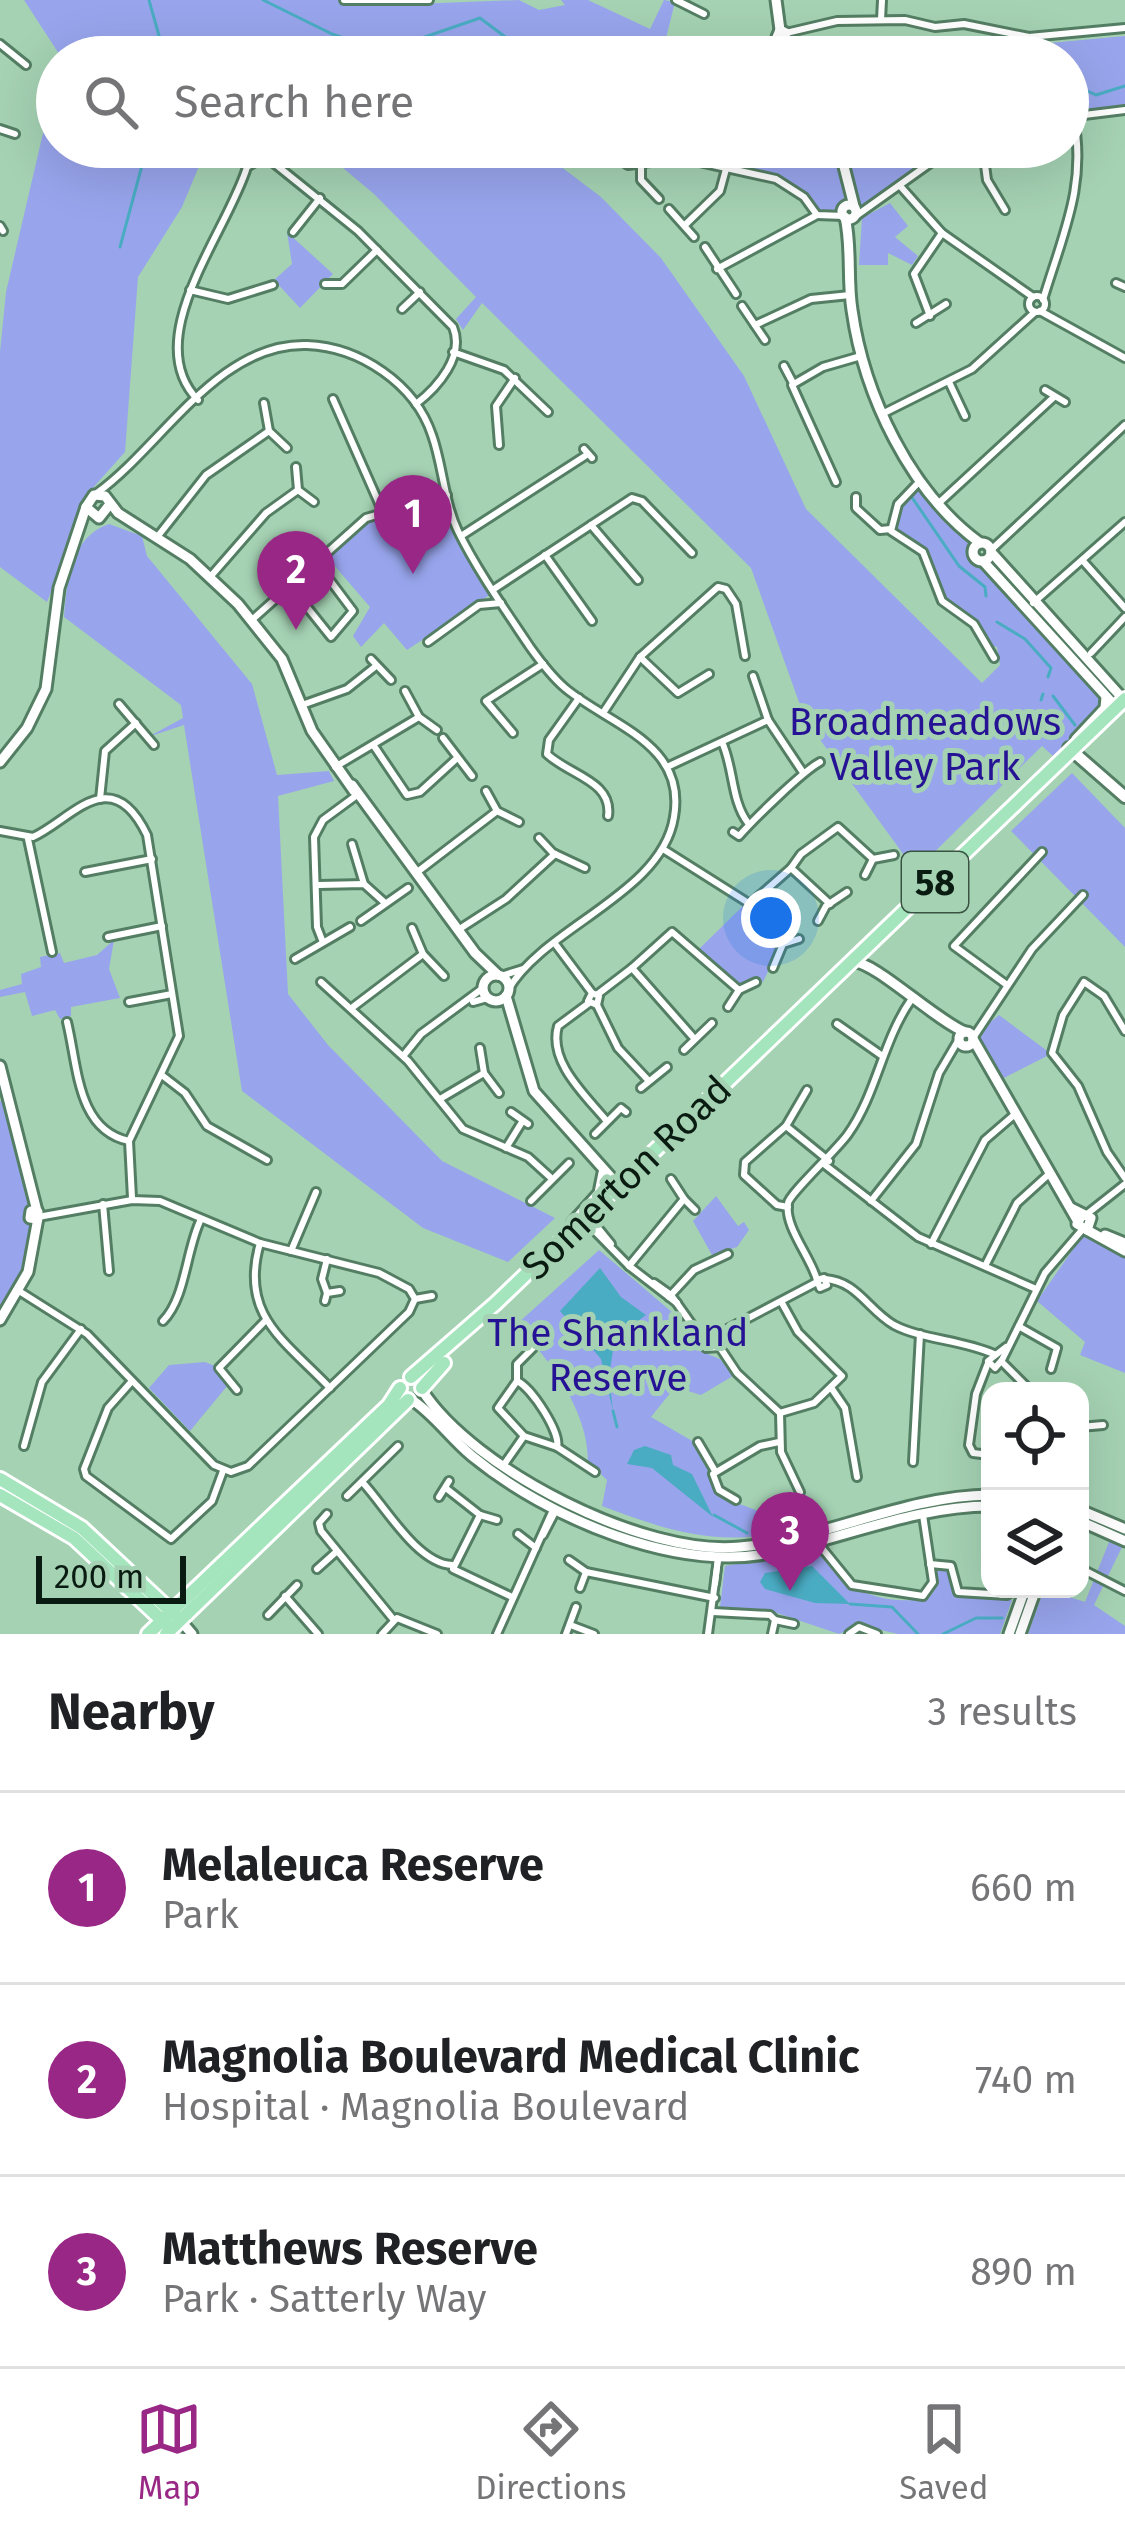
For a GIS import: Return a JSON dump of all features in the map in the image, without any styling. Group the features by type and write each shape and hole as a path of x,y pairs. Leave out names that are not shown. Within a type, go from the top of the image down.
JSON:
{"main road":[{"name":"Somerton Road","path":"756,1051 866,952 1119,699"},
{"path":"1088,764 1084,746 1119,699"},
{"name":"Somerton Road","path":"144,1634 171,1625 559,1241 866,952 994,818 1070,749"},
{"path":"1070,749 1120,792"},
{"path":"1070,749 1120,792"},
{"name":"Somerton Road","path":"171,1625 184,1599 389,1405 413,1390"},
{"path":"0,1479 75,1522 141,1582 171,1625"},
{"path":"0,1495 74,1538 171,1625"},
{"path":"74,1538 75,1522"},
{"path":"141,1582 184,1599"},
{"path":"144,1634 148,1607"}],"street":[{"path":"344,0 429,0"},
{"path":"676,0 704,14"},
{"path":"776,0 783,34 820,22 881,20 935,27 969,24 1024,36"},
{"path":"881,20 882,0"},
{"path":"1040,36 1125,28"},
{"path":"0,44 26,65"},
{"path":"1089,114 1125,110"},
{"path":"0,130 14,134"},
{"path":"198,400 180,372 181,320 202,259 232,211 248,168"},
{"path":"285,168 454,327 453,352 444,379 416,404"},
{"path":"640,168 640,180 659,199"},
{"path":"722,168 776,179 804,197 817,215"},
{"path":"845,168 849,184 850,295 861,356 882,414 940,502 1029,607 1119,699"},
{"path":"717,269 817,215 868,208 925,168"},
{"path":"986,168 989,185 1004,206 1012,196"},
{"path":"882,414 949,382 993,354 1023,322 1047,286 1069,229 1078,168"},
{"path":"685,225 719,191 726,169"},
{"path":"901,187 942,233 1053,316 1125,358"},
{"path":"293,232 320,198"},
{"path":"669,209 694,237"},
{"path":"930,316 914,274 942,233"},
{"path":"705,248 736,294"},
{"path":"325,284 342,284 377,250"},
{"path":"190,290 228,299 273,285"},
{"path":"402,309 420,292"},
{"path":"755,326 811,299 850,295"},
{"path":"916,323 946,304"},
{"path":"742,306 766,340"},
{"path":"0,762 27,728 46,689 59,588 94,495 198,400 260,353 308,345 362,358 416,404 432,433 460,536 542,663 579,698 650,744 667,767 676,807 663,849 526,968 507,993"},
{"path":"453,352 515,378 548,412"},
{"path":"793,383 861,356"},
{"path":"784,366 836,482"},
{"path":"499,445 496,406 515,378"},
{"path":"949,382 968,410"},
{"path":"1046,390 1065,402"},
{"path":"940,502 1054,397"},
{"path":"333,399 382,510"},
{"path":"264,403 269,431 287,448"},
{"path":"984,550 1123,430"},
{"path":"158,536 206,475 269,431"},
{"path":"460,536 587,454"},
{"path":"296,467 298,490 314,502"},
{"path":"76,542 110,504 120,473"},
{"path":"891,529 900,500 922,479"},
{"path":"211,576 266,513 298,490"},
{"path":"94,495 211,576 282,659 337,769 475,953 499,976 534,1091 592,1159 622,1180"},
{"path":"251,620 353,527 382,510 447,495"},
{"path":"494,589 637,497 692,553"},
{"path":"852,502 878,529 891,529 923,552 942,602 975,625 994,658"},
{"path":"86,507 101,517 134,524"},
{"path":"1029,607 1125,522"},
{"path":"591,525 638,580"},
{"path":"544,555 592,621"},
{"path":"1083,561 1125,608"},
{"path":"291,587 331,637 352,611 317,563"},
{"path":"603,713 640,657 721,586 736,604 746,656"},
{"path":"428,642 479,605 503,602"},
{"path":"1029,607 1119,699"},
{"path":"1091,653 1125,617"},
{"path":"640,657 678,693"},
{"path":"302,705 347,688 373,662 391,680"},
{"path":"513,733 483,698 542,663"},
{"path":"672,700 709,674"},
{"path":"753,676 768,720 802,771"},
{"path":"406,691 419,717 440,734 454,760 472,776"},
{"path":"579,698 549,740 547,754 601,788 610,804 608,816"},
{"path":"119,704 154,745"},
{"path":"337,769 419,717"},
{"path":"667,767 768,720"},
{"path":"100,800 105,752 136,723"},
{"path":"722,742 736,773 738,805 749,824"},
{"path":"374,746 407,796 420,792 454,760"},
{"path":"733,832 739,836 794,787 802,771 820,762"},
{"path":"486,791 496,811 519,822"},
{"path":"322,940 316,927 318,826 355,793"},
{"path":"0,831 28,838 71,808 100,800 135,815 147,835 179,1042 129,1141 132,1200"},
{"path":"416,873 496,811"},
{"path":"750,904 801,854 838,827 872,859"},
{"path":"28,838 52,952"},
{"path":"539,838 555,854 585,868"},
{"path":"352,844 364,884 384,902"},
{"path":"663,849 750,904 783,944"},
{"path":"1007,985 954,946 1042,853"},
{"path":"458,930 506,899 555,854"},
{"path":"872,859 894,855"},
{"path":"85,872 152,859"},
{"path":"865,874 872,859"},
{"path":"791,868 830,904"},
{"path":"319,885 364,884"},
{"path":"361,921 408,888"},
{"path":"818,921 847,892"},
{"path":"871,1201 916,1144 939,1073 952,1052 980,1024 1032,949 1083,895"},
{"path":"111,933 162,926"},
{"path":"295,958 350,927"},
{"path":"412,928 423,954 444,976"},
{"path":"605,1119 567,1073 556,1038 558,1026 672,932 740,990"},
{"path":"783,944 799,939"},
{"path":"773,968 783,944"},
{"path":"556,945 594,999 619,1048 647,1079"},
{"path":"866,952 886,978"},
{"path":"475,953 487,993 514,1033"},
{"path":"353,1007 423,954"},
{"path":"853,962 868,963 966,1039 1067,1204 1084,1222 1125,1247"},
{"path":"403,1056 421,1034 487,993 499,976 526,968"},
{"path":"632,968 692,1036"},
{"path":"321,982 353,1007 384,1044 403,1056 472,1136 528,1157 550,1177"},
{"path":"728,1007 740,990 756,982"},
{"path":"981,1454 973,1453 969,1445 981,1381 1012,1340 1036,1288 1070,1240 1125,1181 1078,1086 1052,1053 1064,1016 1084,982 1104,996 1125,1031"},
{"path":"487,993 507,993"},
{"path":"131,1003 172,994"},
{"path":"822,1282 788,1204 795,1188 827,1163 864,1108 881,1055 911,1000"},
{"path":"67,1022 90,1117 106,1136 129,1141"},
{"path":"684,1049 692,1036 712,1023"},
{"path":"837,1024 881,1055"},
{"path":"480,1048 484,1073 499,1093"},
{"path":"0,1066 37,1214 36,1238 19,1291 0,1320"},
{"path":"641,1088 667,1066"},
{"path":"440,1099 484,1073"},
{"path":"163,1076 185,1094 207,1126 267,1160"},
{"path":"788,1204 774,1201 744,1175 742,1165 786,1126 807,1090"},
{"path":"595,1134 605,1119 621,1108 626,1112"},
{"path":"506,1148 525,1123 512,1112"},
{"path":"932,1244 985,1139 1014,1115"},
{"path":"786,1126 871,1201 932,1244 1036,1288"},
{"path":"592,1159 622,1180"},
{"path":"531,1201 568,1163"},
{"path":"559,1241 603,1186 601,1168"},
{"path":"985,1266 1017,1203 1049,1174"},
{"path":"671,1179 695,1210"},
{"path":"291,1251 316,1192"},
{"path":"628,1266 684,1198"},
{"path":"37,1214 132,1200 160,1202 260,1243 391,1279 415,1299 432,1297"},
{"path":"103,1204 109,1271"},
{"path":"584,1217 628,1266 677,1303 780,1413 779,1442 800,1492"},
{"path":"163,1321 175,1306 188,1247 201,1219"},
{"path":"260,1243 251,1282 266,1320 330,1388"},
{"path":"669,1296 694,1270 728,1254"},
{"path":"327,1259 322,1279 326,1297 340,1291"},
{"path":"714,1342 734,1326 822,1282 843,1281 892,1324 976,1346 1020,1382"},
{"path":"19,1291 81,1329 223,1471"},
{"path":"223,1471 248,1466 409,1312 415,1299"},
{"path":"780,1413 802,1409 832,1389 840,1372 798,1332 782,1303"},
{"path":"237,1390 218,1368 266,1320"},
{"path":"1020,1327 1058,1348 1051,1369"},
{"path":"24,1446 42,1382 81,1329"},
{"path":"913,1462 920,1334"},
{"path":"533,1348 517,1364 517,1382 498,1405 524,1436 557,1447 595,1472"},
{"path":"133,1381 108,1408 84,1469 86,1477 171,1539 212,1502 223,1471"},
{"path":"517,1382 528,1387 557,1432 557,1447"},
{"path":"832,1389 848,1418 857,1477"},
{"path":"413,1390 500,1471 556,1508 725,1556 818,1542 981,1498"},
{"path":"1089,1426 1103,1425"},
{"path":"500,1471 524,1436"},
{"path":"698,1442 715,1471"},
{"path":"736,1500 719,1490 712,1479 715,1471 779,1442"},
{"path":"347,1496 398,1446"},
{"path":"364,1484 420,1548 441,1565 452,1565"},
{"path":"440,1498 448,1485 480,1515 497,1520"},
{"path":"725,1556 981,1506"},
{"path":"499,1632 510,1596 556,1508"},
{"path":"327,1514 319,1527 393,1619 436,1634"},
{"path":"452,1565 480,1515"},
{"path":"818,1542 848,1582 887,1594 926,1594 933,1582 923,1515"},
{"path":"1089,1515 1119,1530 1125,1541"},
{"path":"1089,1523 1119,1530"},
{"path":"518,1534 536,1547"},
{"path":"317,1569 336,1552"},
{"path":"708,1634 725,1556"},
{"path":"569,1560 586,1573 715,1598"},
{"path":"930,1564 951,1566 958,1592 981,1593"},
{"path":"452,1565 457,1573 510,1596"},
{"path":"580,1588 586,1573"},
{"path":"1089,1573 1125,1591"},
{"path":"268,1615 297,1585"},
{"path":"285,1596 318,1634"},
{"path":"1020,1634 1022,1598"},
{"path":"1009,1634 1030,1598"},
{"path":"566,1634 575,1607"},
{"path":"712,1612 763,1613 794,1624"},
{"path":"382,1634 393,1619"},
{"path":"772,1634 775,1620"},
{"path":"171,1625 192,1634"},
{"path":"572,1626 594,1634"},
{"path":"853,1634 859,1627 874,1633"}],"green space":[{"path":"24,0 338,0 363,6 519,0 539,10 565,5 561,0 588,0 650,29 664,0 675,2 666,36 47,36"},
{"path":"1125,36 1125,107 1089,111 1089,39"},
{"path":"36,163 36,168 198,168 182,207 138,277 125,452 82,500 76,530 47,602 0,567 0,352 6,292"},
{"name":"Broadmeadows Valley Park","path":"343,168 563,168 601,197 661,258 744,376 806,509 982,683 1000,665 997,647 988,645 970,617 946,603 924,551 894,530 902,500 920,485 964,535 975,558 1102,697 1102,708 1053,756 1042,746 907,879 909,862 805,719 751,568 482,303 463,330 456,319 476,297"},
{"path":"742,168 840,168 846,194 837,210 821,213 800,190 776,176"},
{"path":"847,168 921,168 877,202 863,207 854,201"},
{"path":"890,203 908,226 895,237 918,256 912,265 888,253 888,265 859,265 862,218"},
{"path":"287,232 333,274 300,308 274,280 292,264"},
{"path":"445,497 454,531 494,592 407,650 384,623 361,647 353,636 370,607 327,557 367,521"},
{"path":"109,524 142,536 147,556 252,684 277,775 329,771 334,781 278,796 288,994 328,1045 442,1161 555,1218 508,1262 423,1228 242,1091 184,725 148,737 183,718 181,705 64,617 78,550 96,530"},
{"path":"1072,773 1125,828 1125,947 1011,831"},
{"path":"744,905 780,946 763,982 756,977 740,986 698,950"},
{"path":"114,940 109,969 120,998 71,1007 71,1016 60,1019 55,1010 32,1016 25,992 0,997 0,990 22,984 21,974 41,967 40,957 60,953 64,963 97,955"},
{"path":"999,1015 1046,1050 1047,1056 1002,1079 979,1043 982,1029"},
{"path":"5,1100 25,1185 29,1233 25,1258 0,1314 0,1101"},
{"path":"716,1196 738,1226 744,1222 749,1230 737,1247 712,1255 693,1221"},
{"path":"1083,1235 1125,1255 1125,1373 1080,1355 1085,1342 1037,1301"},
{"name":"The Shankland Reserve","path":"599,1250 673,1313 705,1353 720,1359 733,1376 701,1395 675,1387 651,1417 694,1442 721,1497 761,1512 769,1507 783,1531 735,1538 691,1534 602,1506 607,1480 588,1462 574,1406 517,1324"},
{"path":"205,1362 215,1366 228,1385 190,1431 149,1388 169,1365"},
{"path":"1109,1542 1122,1547 1094,1605 1125,1626 1125,1634 1028,1634 1041,1598 1085,1602"},
{"path":"817,1550 851,1585 894,1600 929,1598 937,1586 936,1572 945,1566 955,1597 1012,1600 1000,1634 898,1634 860,1625 839,1634 774,1612 720,1607 725,1566"}],"shaded area":[{"path":"600,1268 621,1297 646,1315 615,1338 609,1376 613,1411 601,1359 560,1311"},
{"path":"645,1446 671,1455 673,1465 692,1474 713,1517 652,1468 627,1464 634,1450"},
{"path":"812,1566 850,1604 815,1603 765,1589 760,1582 765,1573"}],"waterway":[{"path":"149,0 159,36"},
{"path":"263,0 338,36"},
{"path":"428,36 480,18 504,36"},
{"path":"1089,92 1096,95 1125,86"},
{"path":"120,247 141,168"},
{"path":"911,496 959,566 985,587 986,596"},
{"path":"997,622 1025,639 1051,668 1048,677"},
{"path":"1041,700 1043,694"},
{"path":"1053,696 1075,725"},
{"path":"613,1411 617,1427"},
{"path":"714,1515 747,1533"},
{"path":"850,1604 892,1607 918,1634"},
{"path":"943,1634 976,1618 1002,1618"}],"place":[{"name":"Melaleuca Reserve","path":"413,574"},
{"name":"Magnolia Boulevard Medical Clinic","path":"296,630"},
{"name":"Matthews Reserve","path":"790,1591"}]}
